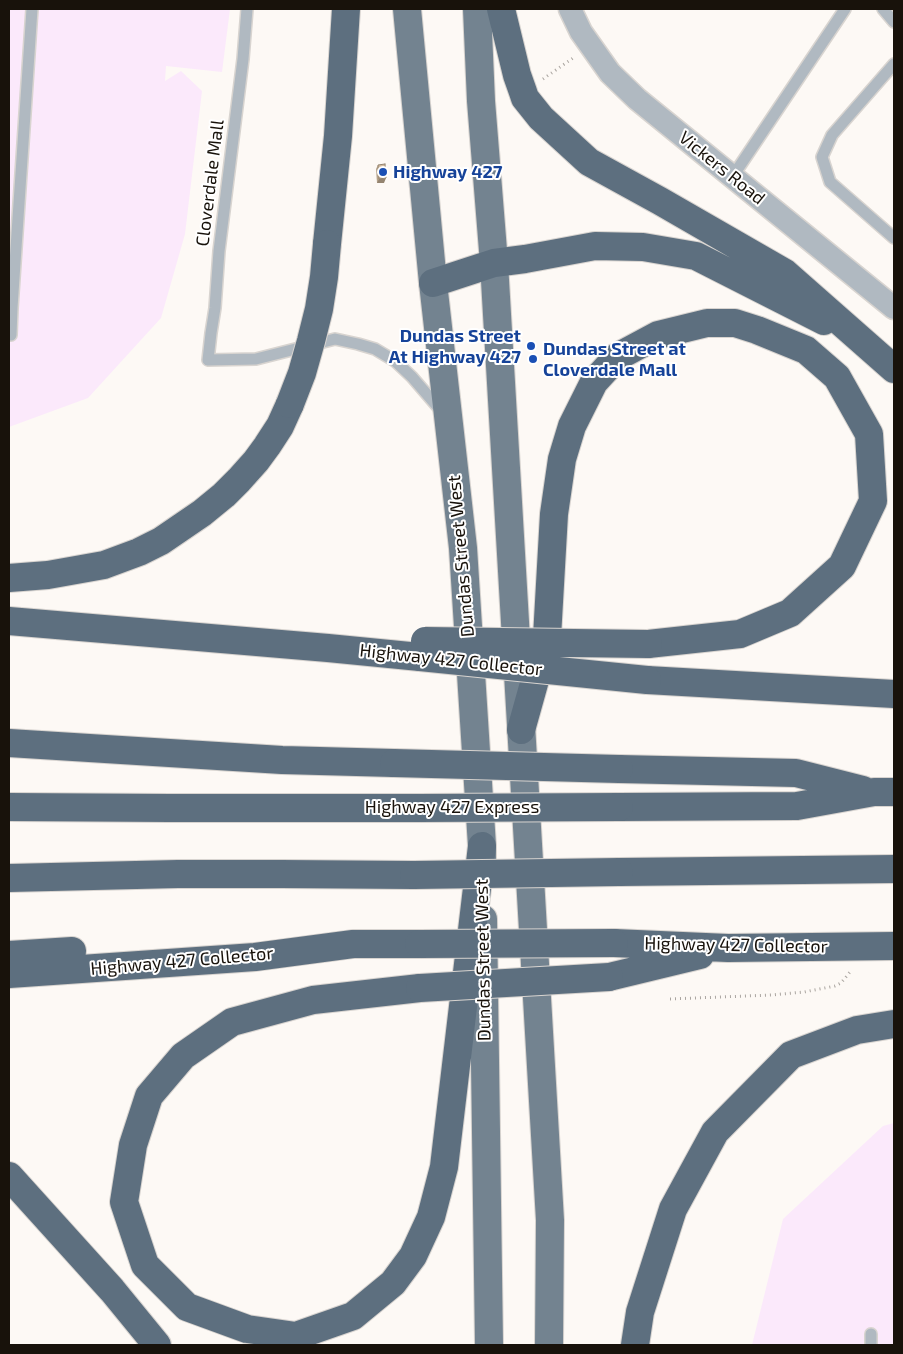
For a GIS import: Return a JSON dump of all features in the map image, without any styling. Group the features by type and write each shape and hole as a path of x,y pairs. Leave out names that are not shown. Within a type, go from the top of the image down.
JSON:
{"highway":[{"path":"9,578 48,576 104,565 161,542 224,495 256,461 280,426 290,404 311,342 319,310 328,244 338,136 346,9"},
{"path":"501,9 517,75 525,98 541,118 589,162 785,274 894,369"},
{"path":"433,283 494,263 595,246 643,247 696,256 861,340"},
{"path":"422,649 648,644 740,634 790,613 842,566 873,501 869,434 837,377 806,350 735,323 707,323 658,335 617,357 594,382 572,426 562,459 554,514 547,637 521,730"},
{"name":"Highway 427 Collector","path":"9,621 328,648 422,649 647,680 894,694"},
{"path":"9,743 282,760 796,773 884,792"},
{"name":"Highway 427 Express","path":"9,807 419,808 797,806 884,792"},
{"path":"482,846 444,1167 431,1217 413,1256 393,1283 353,1316 296,1336 247,1329 187,1307 144,1265 124,1202 132,1145 149,1096 183,1056 232,1022 313,1000 420,988 609,978 728,948"},
{"path":"9,878 196,874 414,875 894,869"},
{"path":"9,955 257,940 353,944"},
{"name":"Highway 427 Collector","path":"9,974 255,957 353,944 614,943 728,948 894,946"},
{"path":"635,1345 640,1312 673,1209 715,1132 791,1055 857,1030 894,1024"},
{"path":"9,1176 112,1290 157,1345"}],"main road":[{"name":"Dundas Street West","path":"407,9 433,283 463,548 482,846 489,1345"},
{"path":"477,9 481,101 494,263 550,1220 549,1345"}],"street":[{"name":"Vickers Road","path":"570,9 581,32 610,73 637,99 894,308"}],"lane":[{"path":"9,335 11,335 32,9"},
{"name":"Cloverdale Mall","path":"247,9 243,59 219,251 215,308 210,333 208,360 256,359 335,339 358,344 375,349 395,361 412,377 448,418"},
{"path":"733,176 845,9"},
{"path":"883,9 894,22"},
{"path":"894,64 832,136 822,157 830,182 894,238"}],"path":[{"path":"670,999 771,995 828,988 841,983 846,978 867,946"}],"shaded area":[{"path":"9,9 230,9 222,72 166,66 165,81 181,71 202,91 185,234 161,318 88,398 9,427"},
{"path":"894,1123 894,1345 752,1345 783,1219 883,1126"}],"building":[{"path":"385,164 386,178 379,179 378,165"}],"place":[{"name":"Highway 427","path":"383,172"},
{"name":"Dundas Street At Highway 427","path":"531,346"},
{"name":"Dundas Street at Cloverdale Mall","path":"533,359"}]}
